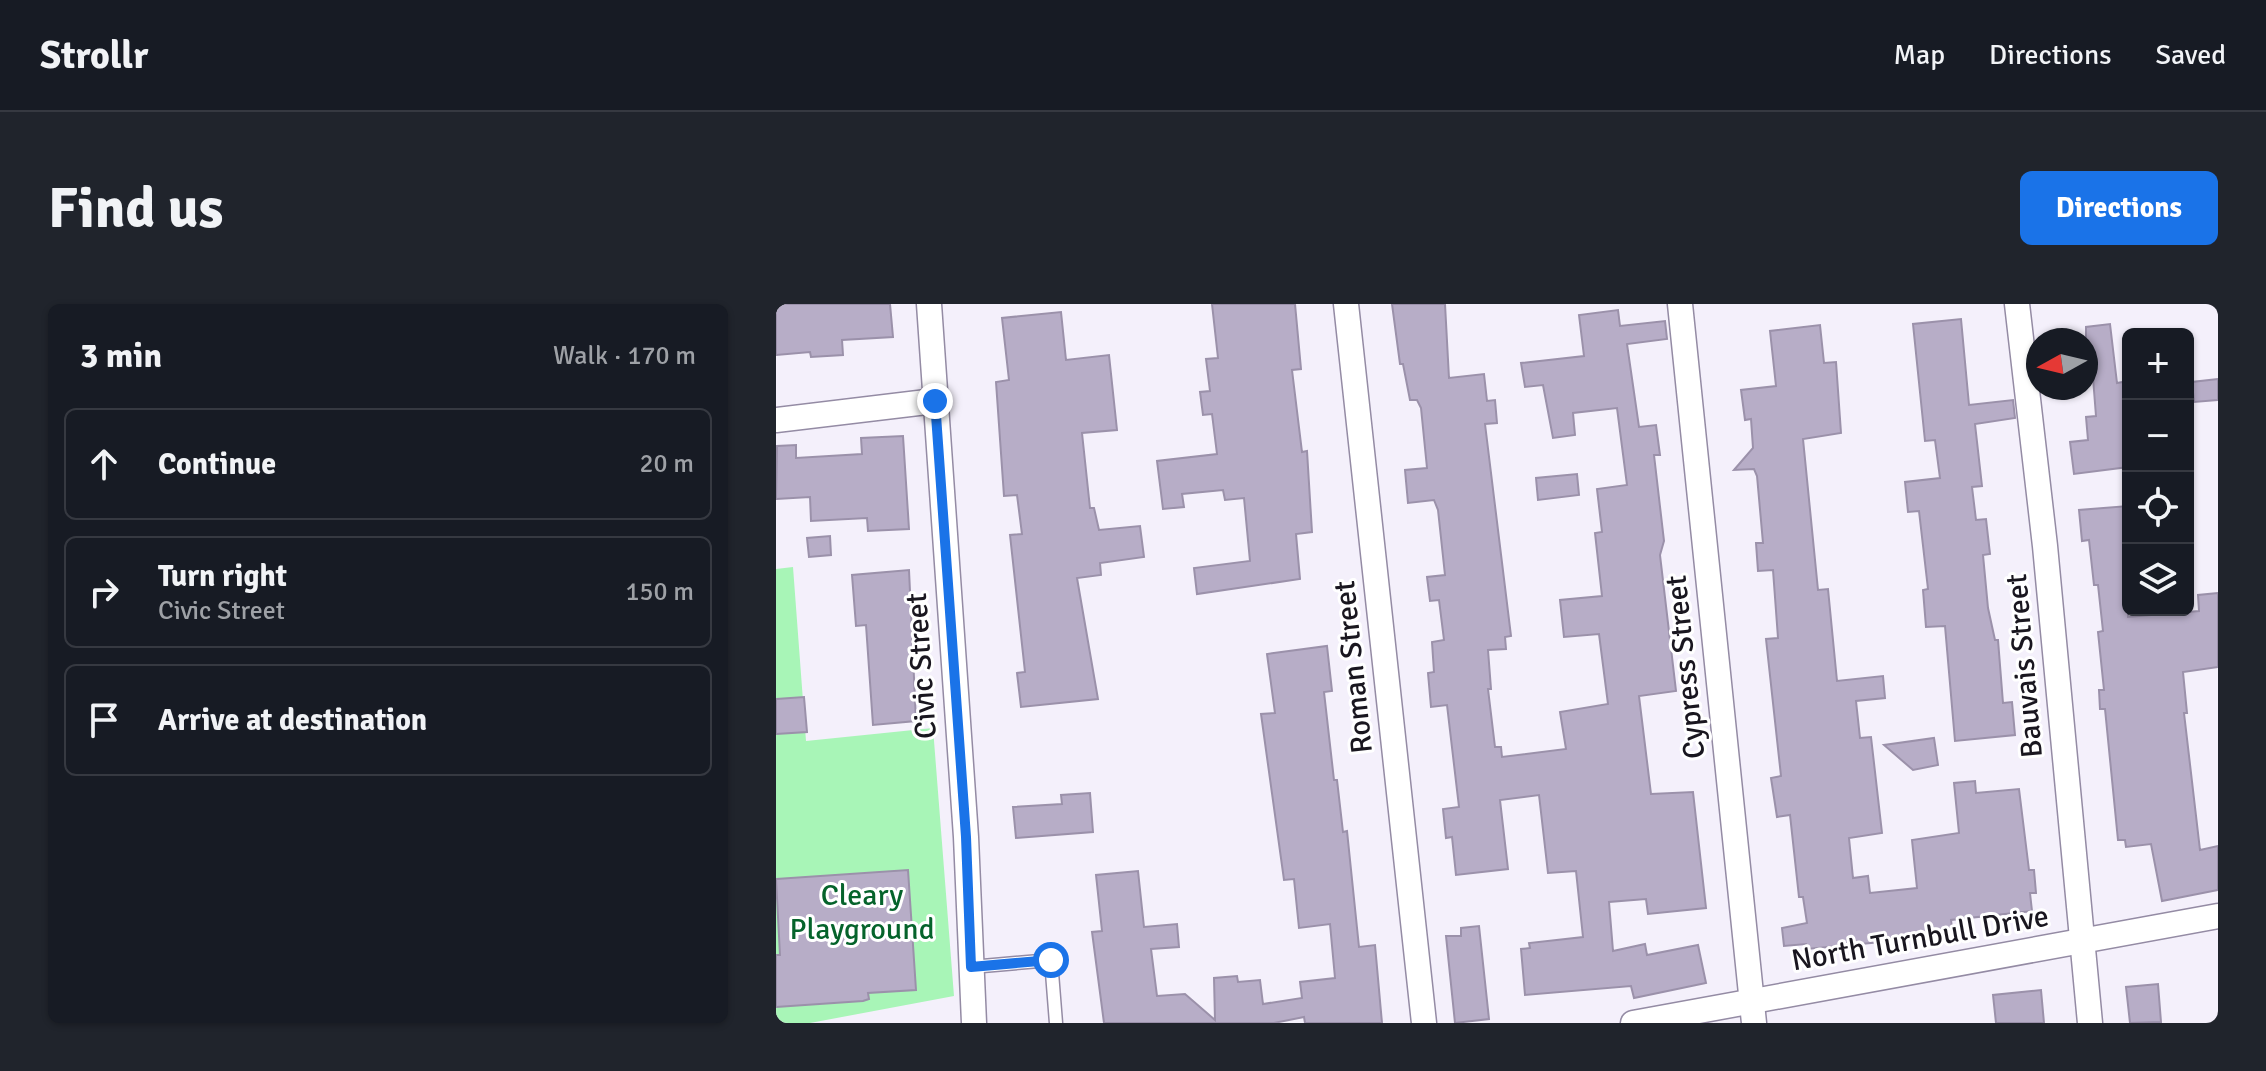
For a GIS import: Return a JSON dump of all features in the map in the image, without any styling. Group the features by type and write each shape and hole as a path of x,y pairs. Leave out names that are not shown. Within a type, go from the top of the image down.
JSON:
{"street":[{"name":"Civic Street","path":"929,304 966,837 974,1023"},
{"name":"Roman Street","path":"1346,304 1424,1023"},
{"name":"Cypress Street","path":"1680,304 1752,1012"},
{"name":"Bauvais Street","path":"2017,304 2047,562 2090,1023"},
{"path":"776,420 935,401"},
{"name":"North Turnbull Drive","path":"1633,1023 1752,1012 2081,940 2218,916"}],"lane":[{"path":"971,967 1051,960 1056,1023"}],"green space":[{"name":"Cleary Playground","path":"793,567 806,741 933,728 954,996 810,1023 776,1023 776,569"}],"building":[{"path":"776,304 890,304 893,337 842,340 843,355 811,357 810,352 776,355"},
{"path":"1212,304 1295,304 1301,369 1292,370 1302,452 1307,451 1312,532 1296,534 1300,579 1197,594 1194,568 1250,561 1244,498 1225,500 1223,490 1182,494 1184,507 1163,509 1157,461 1217,454 1212,414 1203,415 1200,392 1210,391 1206,359 1218,358"},
{"path":"1392,304 1445,304 1449,378 1484,374 1487,401 1495,400 1497,423 1485,424 1511,636 1505,637 1506,649 1488,650 1491,689 1488,689 1495,747 1501,747 1502,757 1566,749 1560,712 1608,704 1599,634 1564,637 1560,600 1602,596 1595,533 1602,532 1597,489 1627,485 1617,408 1573,413 1575,435 1553,438 1543,385 1525,387 1521,363 1584,356 1579,315 1618,310 1620,326 1665,321 1667,339 1627,344 1639,427 1656,425 1660,455 1654,455 1664,541 1660,555 1676,691 1639,696 1651,794 1693,792 1706,908 1648,914 1646,899 1609,902 1613,951 1645,944 1647,955 1698,945 1706,983 1634,998 1631,986 1525,995 1521,949 1530,948 1529,943 1583,937 1576,871 1548,873 1539,795 1500,800 1508,869 1456,875 1452,837 1446,838 1443,809 1459,807 1447,705 1431,707 1428,673 1434,672 1432,642 1444,640 1439,600 1430,601 1427,577 1445,575 1438,510 1434,500 1408,503 1405,470 1427,468 1421,408 1417,400 1410,400 1403,364 1400,364"},
{"path":"1061,312 1066,360 1109,355 1117,430 1082,433 1090,508 1094,508 1099,530 1140,526 1144,557 1100,563 1101,575 1077,578 1098,699 1021,707 1017,673 1025,672 1010,535 1022,534 1017,495 1004,496 996,382 1009,380 1002,318"},
{"path":"1961,319 1969,405 2013,400 2015,418 1975,424 1982,486 1972,487 1976,520 1986,519 1990,554 1983,555 1988,608 1995,640 1998,640 2003,703 2012,702 2015,735 1955,741 1945,626 1926,627 1923,590 1928,589 1919,511 1908,512 1905,482 1940,478 1935,440 1925,441 1913,324"},
{"path":"2110,324 2117,383 2122,382 2122,468 2074,474 2070,442 2088,440 2086,417 2096,416 2095,400 2098,400 2098,328 2086,327"},
{"path":"1820,325 1824,363 1836,362 1841,433 1803,439 1818,590 1828,589 1837,681 1883,676 1885,698 1856,701 1860,738 1871,737 1882,833 1849,838 1853,878 1868,876 1870,893 1917,888 1912,840 1959,833 1954,783 1975,781 1976,793 2019,789 2029,870 2034,870 2036,893 2030,893 2032,911 1951,920 1952,928 1946,928 1946,936 1807,949 1806,944 1784,946 1782,928 1807,923 1803,897 1799,897 1790,815 1777,817 1771,778 1781,776 1766,639 1778,638 1773,570 1758,571 1756,543 1763,543 1757,476 1754,469 1734,470 1753,448 1751,419 1745,420 1741,390 1776,386 1770,331"},
{"path":"2218,379 2218,400 2194,402 2194,382"},
{"path":"903,436 909,529 868,531 867,518 811,521 810,497 776,499 777,446 796,445 796,458 862,454 861,438"},
{"path":"1577,474 1579,495 1538,500 1536,478"},
{"path":"2122,506 2122,616 2194,616 2194,611 2199,611 2198,595 2218,593 2218,667 2183,672 2187,713 2184,713 2200,850 2218,846 2218,890 2162,901 2151,844 2126,847 2125,840 2118,840 2105,709 2100,709 2099,690 2104,690 2098,632 2103,631 2098,585 2094,585 2089,540 2082,541 2079,510"},
{"path":"830,536 831,555 809,557 807,538"},
{"path":"909,570 916,721 873,725 866,625 856,626 852,575"},
{"path":"1327,646 1332,691 1324,692 1334,780 1337,780 1343,832 1347,831 1359,947 1375,945 1382,1023 1305,1023 1304,1017 1274,1023 1104,1023 1092,932 1102,931 1096,875 1138,871 1144,927 1177,924 1179,947 1151,949 1157,996 1185,994 1215,1020 1214,978 1237,976 1238,982 1260,980 1263,1004 1302,998 1300,982 1335,978 1330,924 1299,928 1294,879 1284,880 1261,714 1275,713 1267,654"},
{"path":"804,697 807,732 776,734 776,699"},
{"path":"1934,738 1938,765 1913,770 1884,745"},
{"path":"1090,793 1093,832 1016,838 1013,807 1062,804 1061,795"},
{"path":"908,870 916,990 868,993 869,999 863,1001 776,1007 776,955 780,955 776,879"},
{"path":"1479,926 1489,1019 1455,1023 1446,936 1461,936 1461,928"},
{"path":"2158,984 2161,1022 2130,1023 2126,987"},
{"path":"2041,990 2044,1023 1996,1023 1993,995"}],"route":[{"path":"935,401 966,837 971,967 1051,960"}]}
